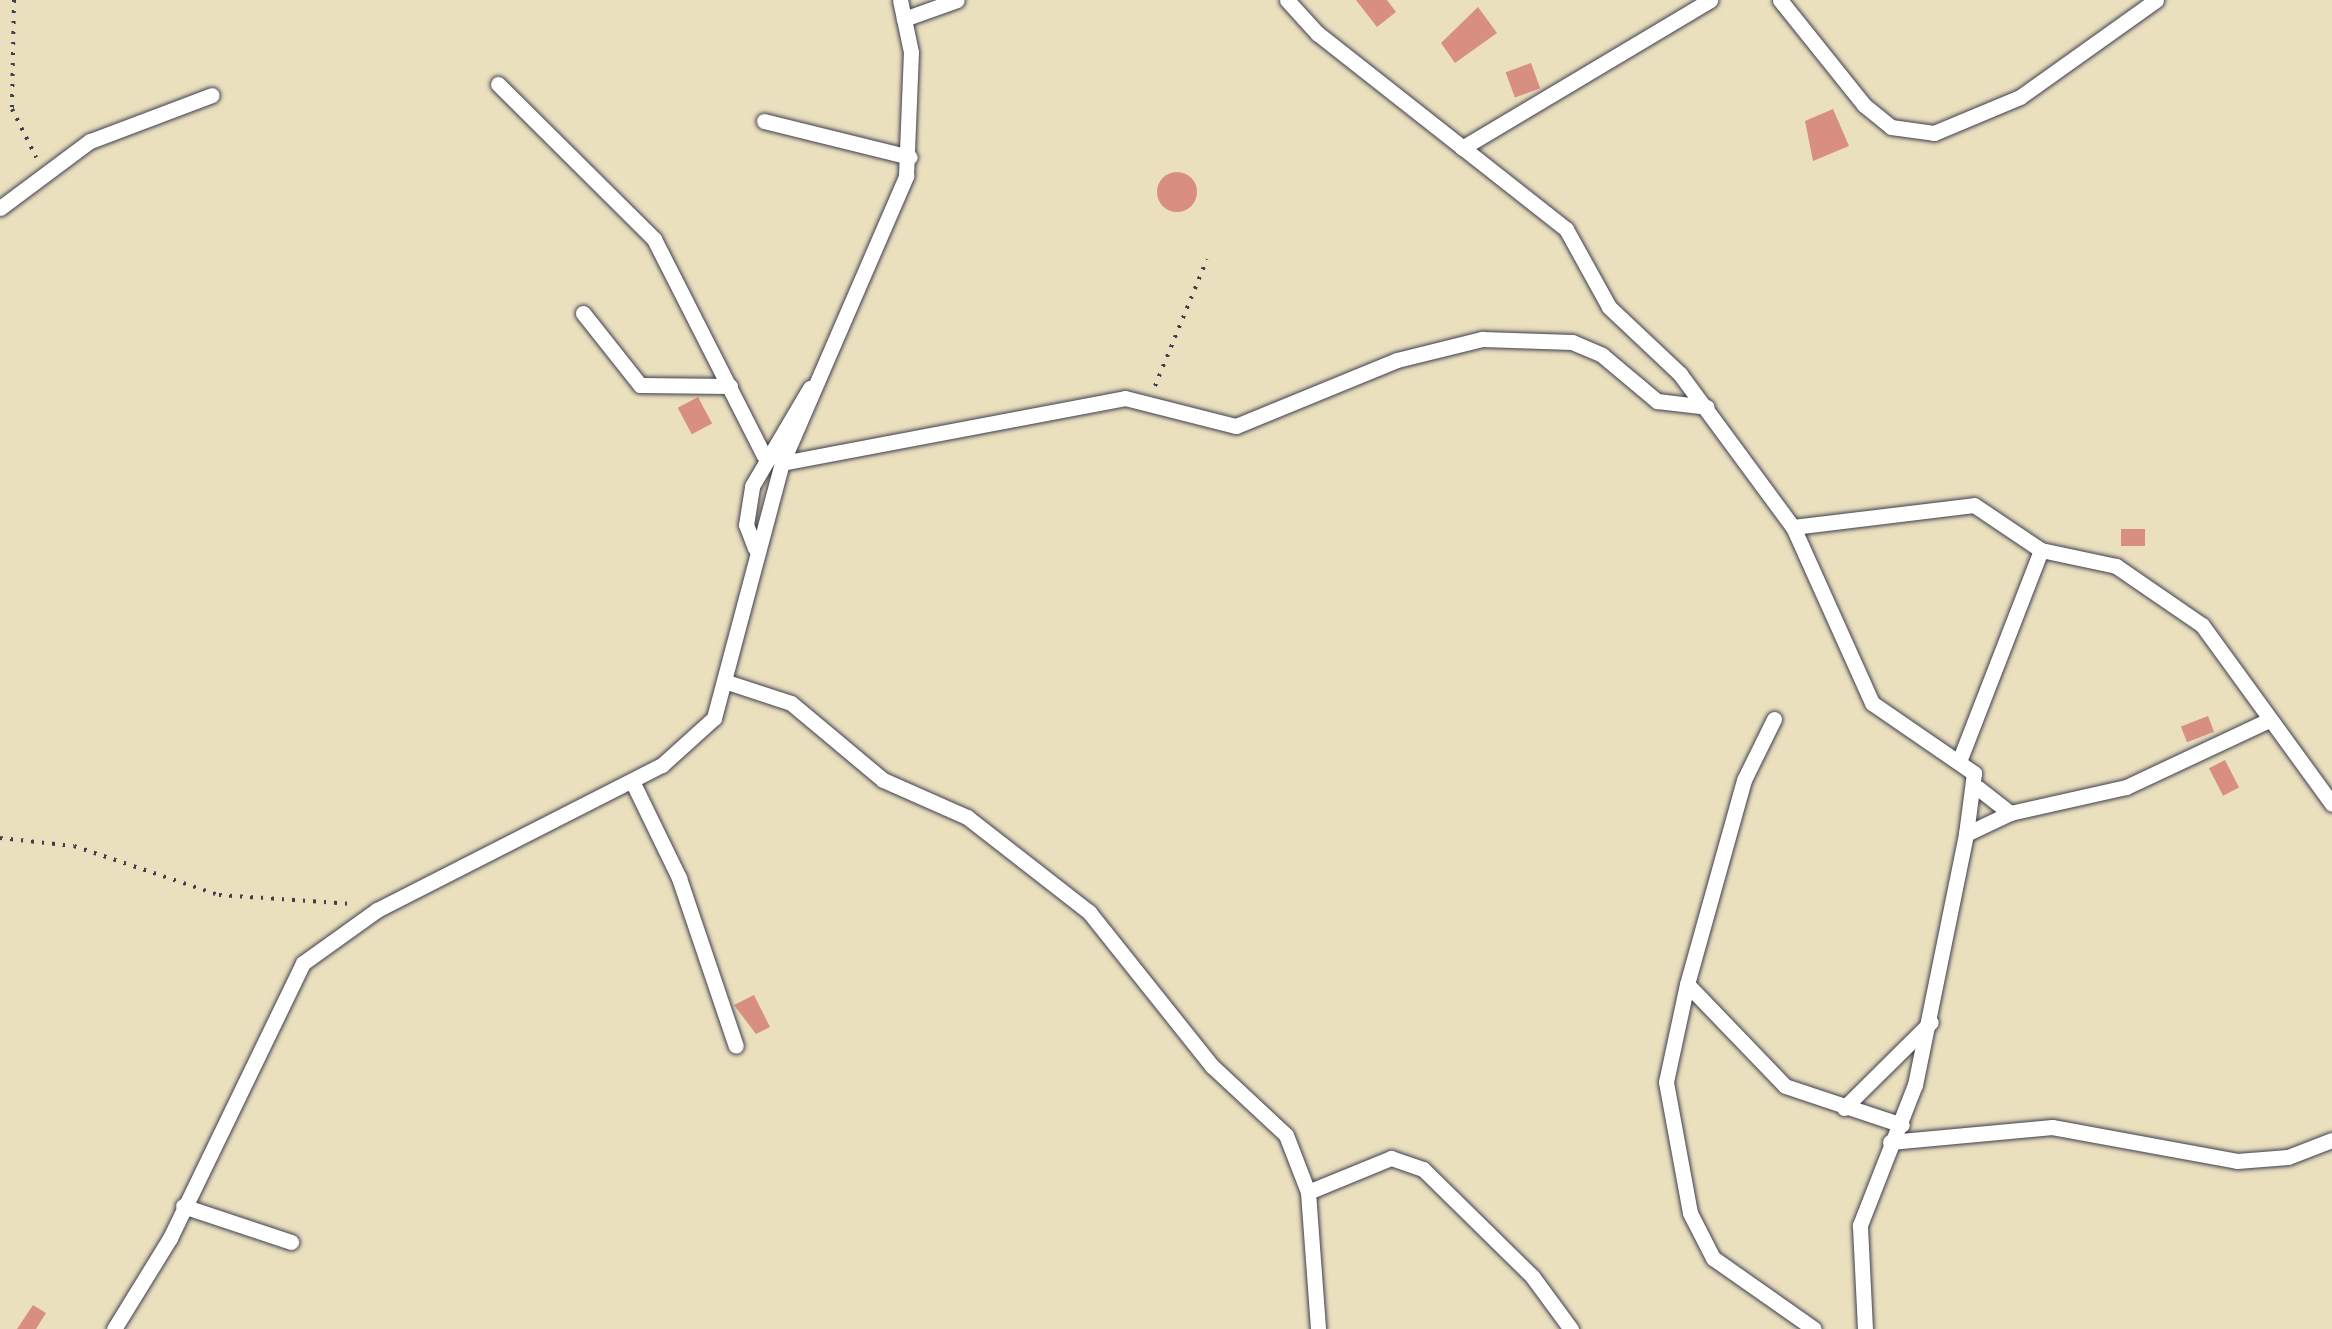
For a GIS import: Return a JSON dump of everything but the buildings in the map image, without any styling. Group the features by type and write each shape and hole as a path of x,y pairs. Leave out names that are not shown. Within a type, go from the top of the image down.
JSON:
{"street":[{"path":"114,1329 183,1206 303,963 377,910 632,781 707,730 726,682 755,548 782,463 910,156 900,0"},
{"path":"904,19 957,0"},
{"path":"1287,0 1462,148 1566,229 1609,307 1707,407 1794,526 1863,691 1960,759 1978,788 2010,812"},
{"path":"1462,148 1710,0"},
{"path":"1780,0 1864,105 1891,127 1934,133 2020,97 2156,0"},
{"path":"498,84 654,239 764,456"},
{"path":"0,208 44,170 153,112 212,95"},
{"path":"764,121 910,156"},
{"path":"583,313 640,385 730,386"},
{"path":"782,463 1140,398 1236,426 1445,343 1551,339 1602,355 1657,401 1707,407"},
{"path":"755,548 746,511 764,456 817,381"},
{"path":"1794,526 1974,505 2041,550 2116,566 2187,610 2265,722 2332,804"},
{"path":"1960,759 2041,550"},
{"path":"726,682 791,703 882,780 966,817 1088,912 1212,1066 1277,1123 1308,1192 1318,1329"},
{"path":"1774,719 1744,780 1687,984 1666,1082 1690,1213 1713,1258 1814,1329"},
{"path":"1966,834 2010,812 2126,788 2265,722"},
{"path":"632,781 679,878 736,1046"},
{"path":"1865,1329 1860,1225 1890,1142 1902,1125 1930,1022 1978,788"},
{"path":"1687,984 1785,1086 1902,1125"},
{"path":"1844,1108 1930,1022"},
{"path":"1890,1142 2052,1127 2237,1160 2288,1157 2332,1140"},
{"path":"1308,1192 1392,1158 1423,1170 1532,1276 1571,1329"},
{"path":"183,1206 291,1242"}],"path":[{"path":"14,0 12,109 44,170"},
{"path":"1140,398 1165,375 1207,259"},
{"path":"0,838 74,846 218,895 332,898 377,910"}]}
